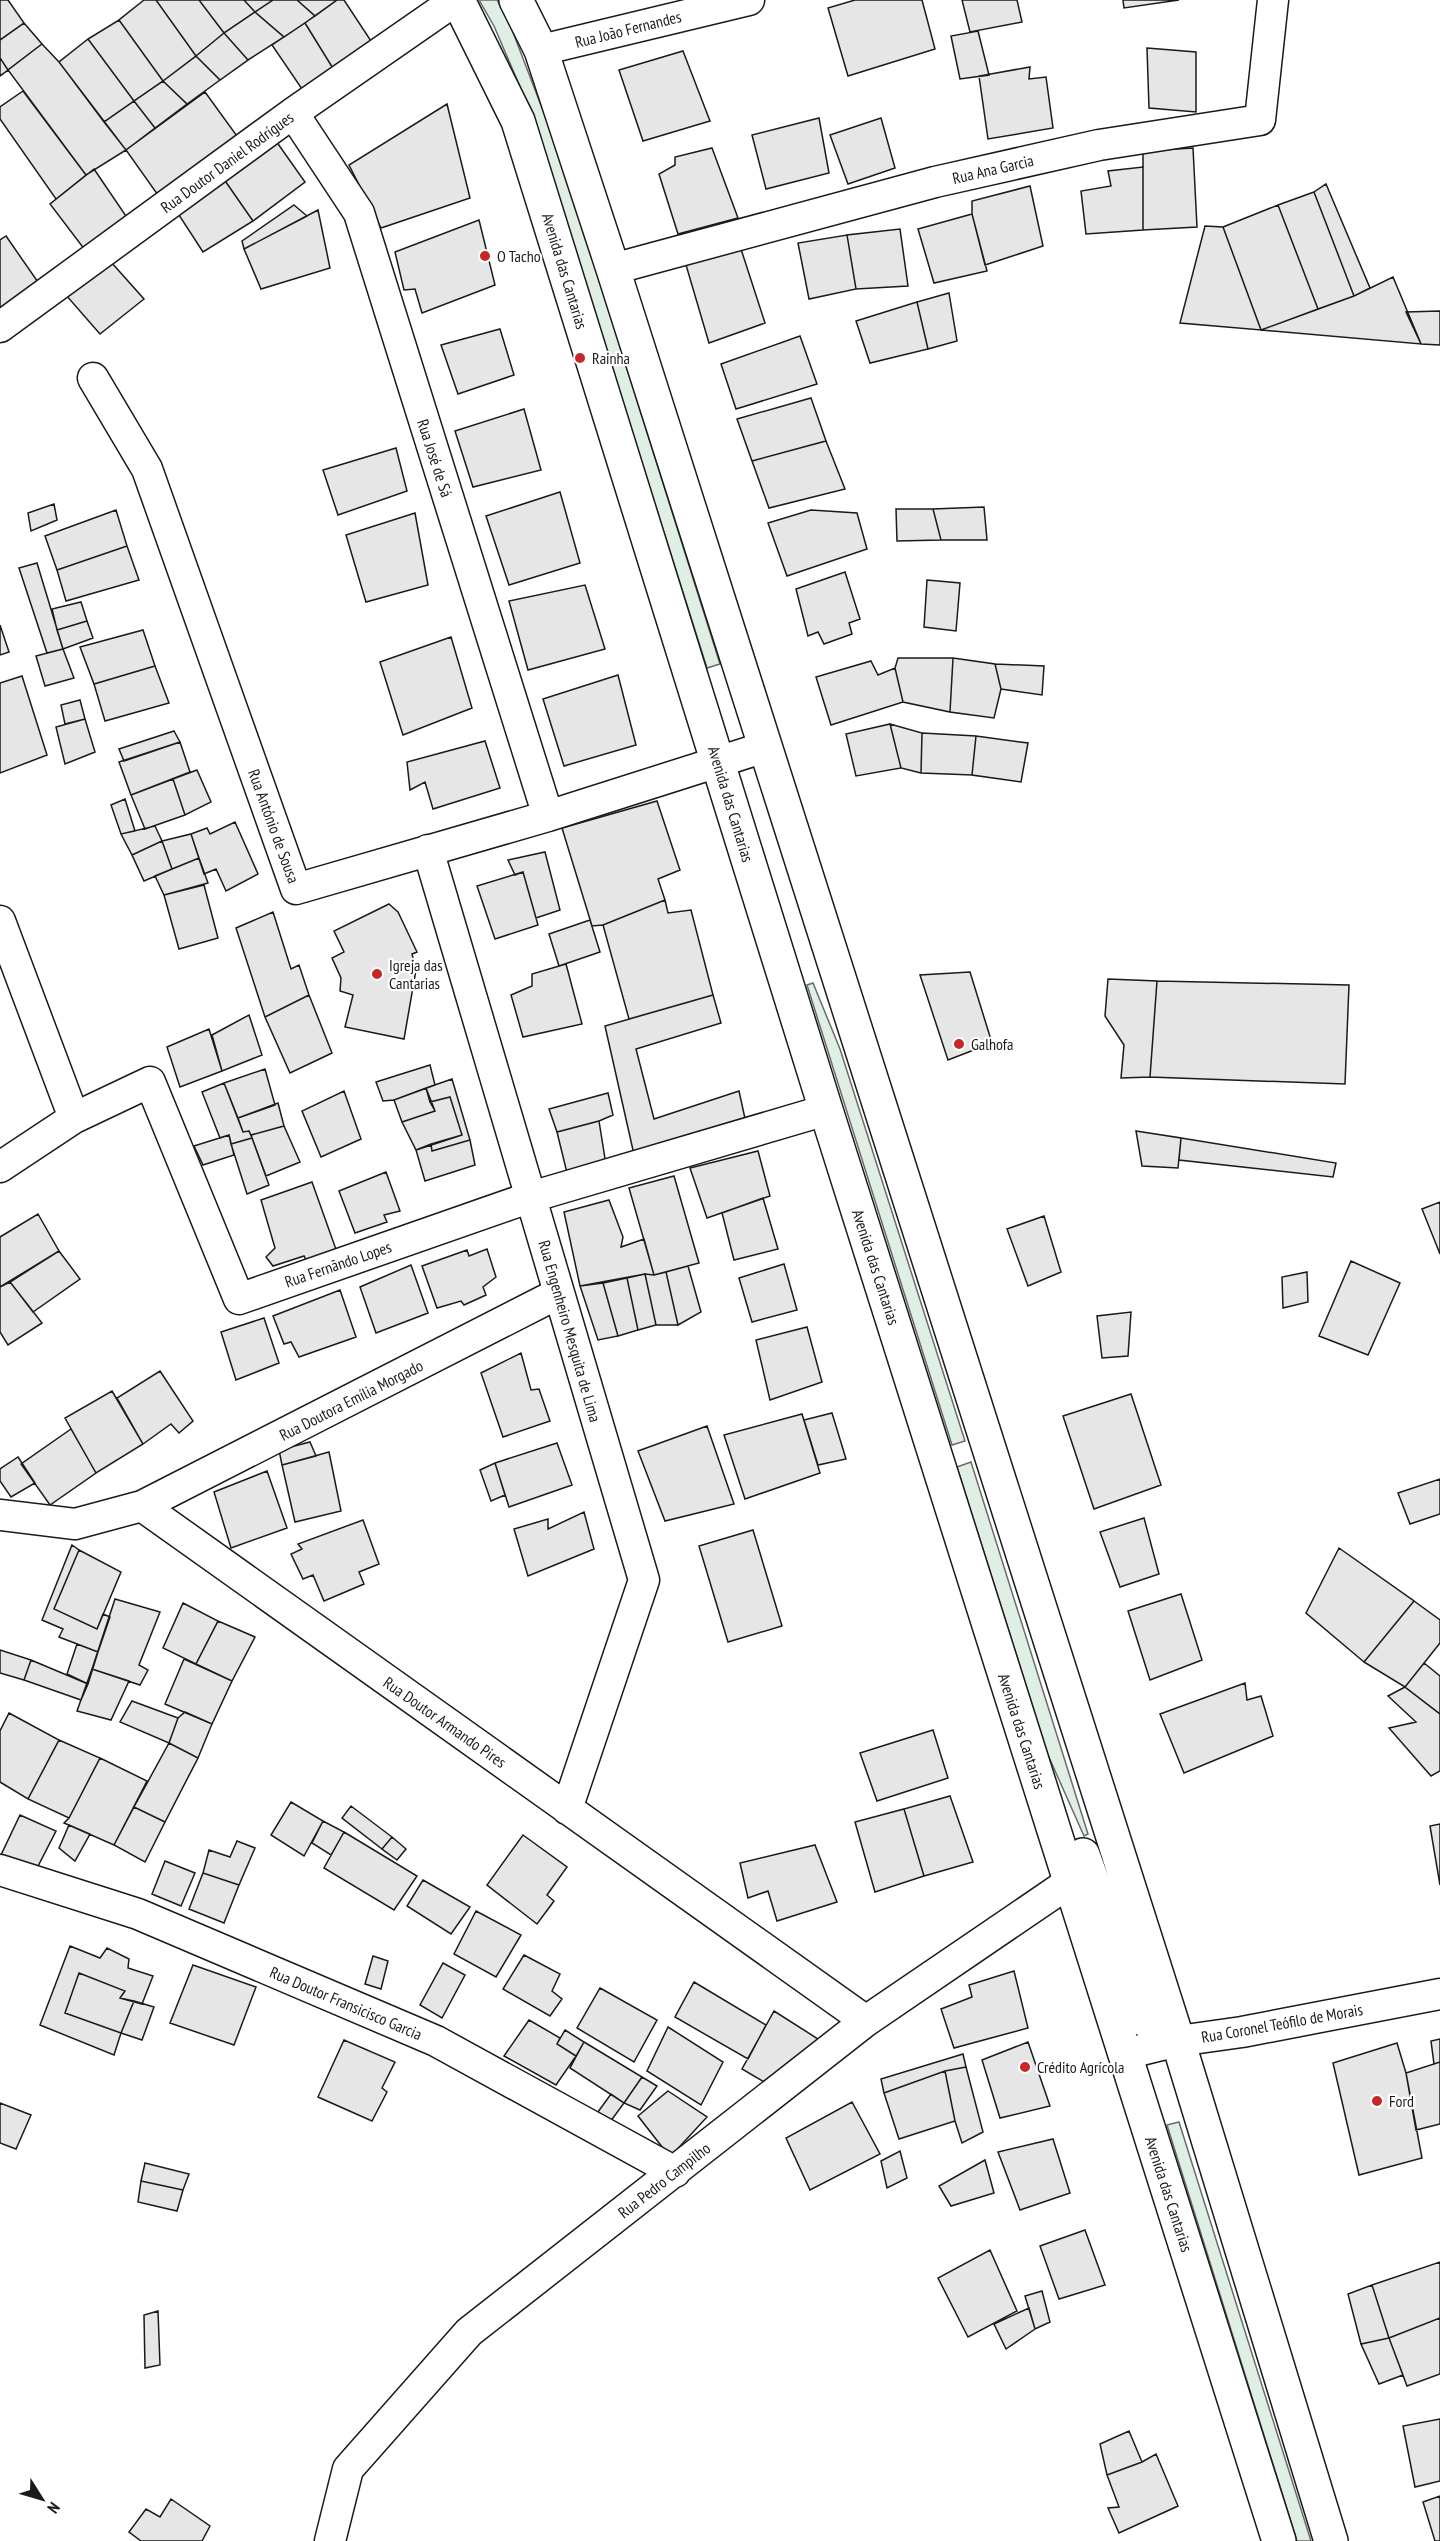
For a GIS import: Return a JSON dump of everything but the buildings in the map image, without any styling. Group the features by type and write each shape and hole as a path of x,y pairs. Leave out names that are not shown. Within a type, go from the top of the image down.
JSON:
{"main road":[{"name":"Avenida das Cantarias","path":"457,0 518,121 826,1110 1279,2541"},
{"path":"516,0 542,50 613,268 1178,2041 1331,2541"},
{"path":"1043,1797 1086,1860 1142,2018 1178,2041"}],"street":[{"name":"Rua Doutor Daniel Rodrígues","path":"0,327 293,113 457,0"},
{"name":"Rua João Fernandes","path":"542,50 749,0"},
{"name":"Rua Ana Garcia","path":"613,268 946,179 1099,145 1260,120 1273,0"},
{"name":"Rua José de Sá","path":"293,113 358,213 548,816"},
{"name":"Rua António de Sousa","path":"93,378 147,469 296,889 548,816 717,760 765,747"},
{"name":"Rua Engenheiro Mesquita de Lima","path":"428,850 644,1580 567,1809"},
{"path":"0,921 74,1118"},
{"name":"Rua Fernãndo Lopes","path":"0,1167 74,1118 150,1082 239,1299 531,1197 826,1110"},
{"name":"Rua Doutora Emília Morgado","path":"142,1506 559,1293"},
{"path":"0,1515 75,1524 142,1506"},
{"name":"Rua Doutor Armando Pires","path":"142,1506 866,2021"},
{"name":"Rua Doutor Fransicisco Garcia","path":"0,1870 138,1914 436,2041 675,2172"},
{"name":"Rua Pedro Campilho","path":"330,2541 348,2469 469,2332 866,2021 1070,1882"},
{"name":"Rua Coronel Teófilo de Morais","path":"1125,2054 1178,2041 1242,2032 1440,1994"}],"green space":[{"path":"479,0 497,0 509,22 557,147 720,664 707,668 530,110 494,26"},
{"path":"813,983 840,1049 965,1441 952,1445 807,985"},
{"path":"971,1462 1088,1834 1084,1836 1048,1755 957,1467"},
{"path":"1179,2122 1311,2541 1297,2541 1167,2125"}],"place":[{"name":"O Tacho","path":"485,256"},
{"name":"Rainha","path":"580,358"},
{"name":"Igreja das Cantarias","path":"377,974"},
{"name":"Galhofa","path":"959,1044"},
{"name":"Crédito Agrícola","path":"1025,2067"},
{"name":"Ford","path":"1377,2101"}]}
